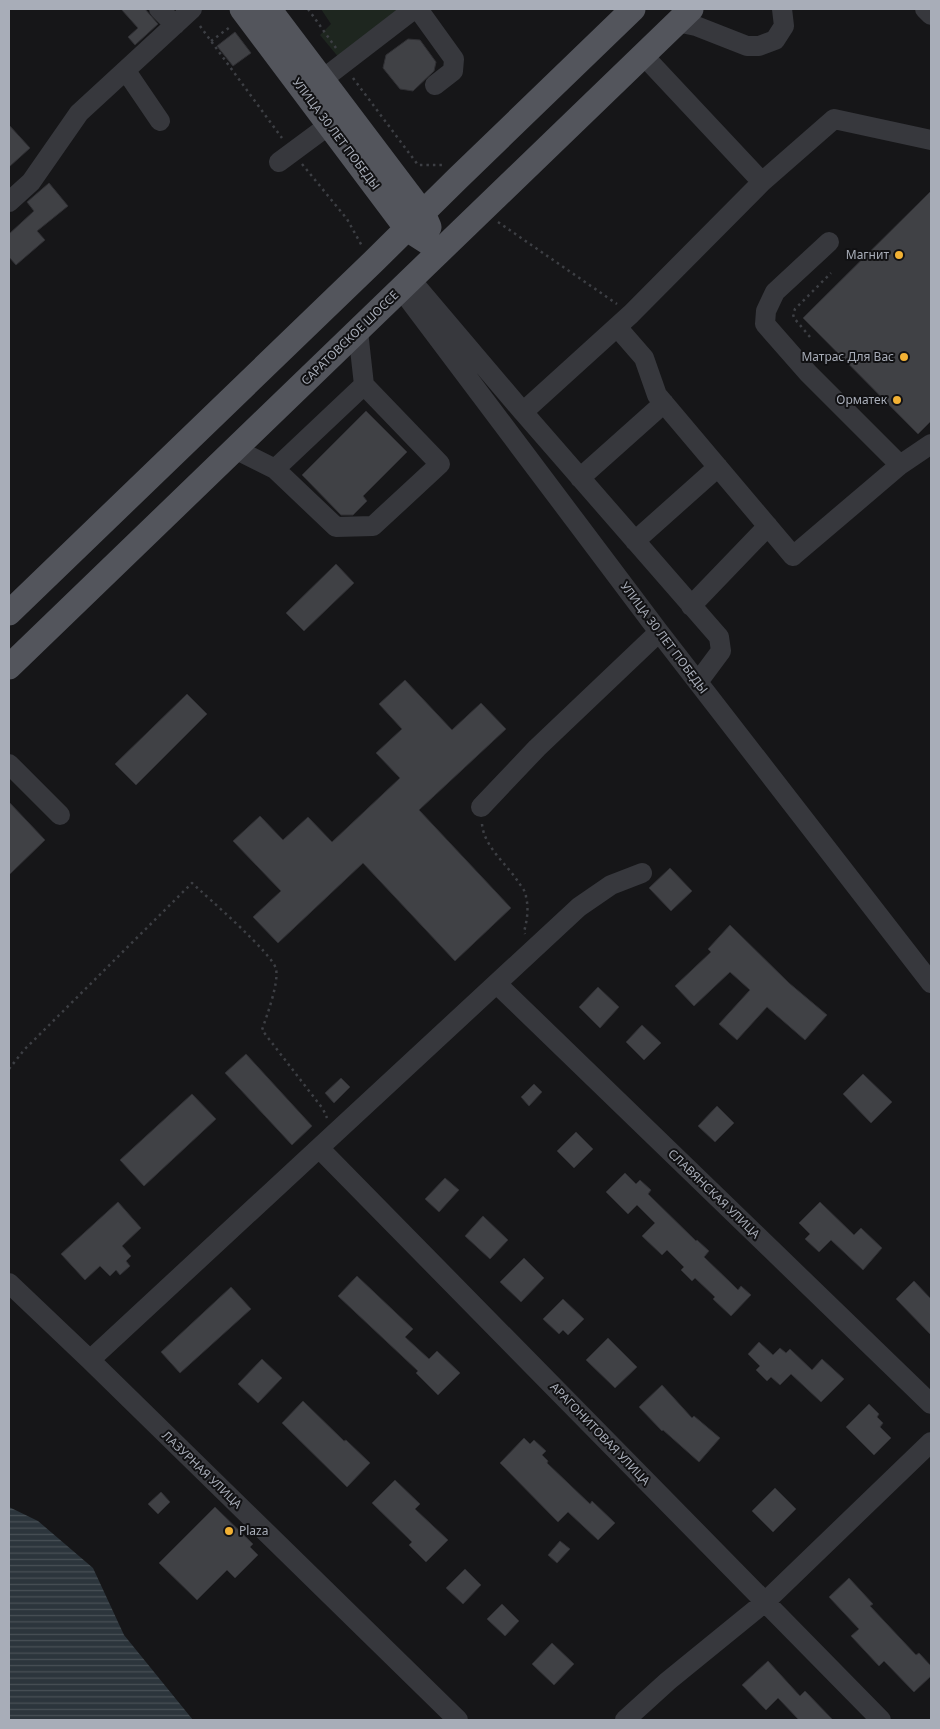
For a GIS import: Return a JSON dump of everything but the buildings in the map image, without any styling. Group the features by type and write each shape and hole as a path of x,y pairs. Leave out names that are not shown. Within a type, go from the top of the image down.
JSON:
{"main road":[{"name":"УЛИЦА 30 ЛЕТ ПОБЕДЫ","path":"242,9 329,125 415,221"},
{"path":"269,9 322,80 415,221 440,250"},
{"path":"9,613 633,9"},
{"name":"САРАТОВСКОЕ ШОССЕ","path":"9,667 684,15"}],"street":[{"path":"159,9 175,25"},
{"path":"322,80 414,9"},
{"path":"418,9 454,59 453,71 435,85"},
{"path":"684,15 696,26 747,46 759,46 775,40 784,26 782,9"},
{"path":"925,9 931,15"},
{"path":"9,202 31,182 79,113 190,10"},
{"path":"643,55 762,182"},
{"path":"126,71 160,121"},
{"path":"523,412 624,320 762,182 834,119 931,140"},
{"path":"286,157 329,125"},
{"path":"829,242 775,292 766,311 765,324 808,373 900,465"},
{"path":"406,285 523,412 719,637 721,651 698,682"},
{"name":"УЛИЦА 30 ЛЕТ ПОБЕДЫ","path":"406,285 659,632 931,983"},
{"path":"624,320 644,358 657,395 793,556 900,465 931,444"},
{"path":"236,449 275,469 336,527 373,526 440,464 364,385 358,331"},
{"path":"275,469 364,385"},
{"path":"580,478 664,403"},
{"path":"635,541 718,467"},
{"path":"691,606 768,526"},
{"path":"481,807 537,748 659,632"},
{"path":"10,769 60,815"},
{"path":"90,1360 579,907 611,885 642,873"},
{"name":"СЛАВЯНСКАЯ УЛИЦА","path":"497,984 931,1404"},
{"name":"АРАГОНИТОВАЯ УЛИЦА","path":"319,1148 881,1720"},
{"name":"ЛАЗУРНАЯ УЛИЦА","path":"9,1283 458,1720"},
{"path":"625,1720 668,1681 765,1602 931,1442"}],"path":[{"path":"308,9 349,65 351,75 418,165 445,164"},
{"path":"190,10 286,157 347,219 363,248"},
{"path":"497,221 624,320"},
{"path":"810,337 794,318 793,314 795,309 831,273"},
{"path":"481,807 483,832 526,894 528,914 524,932 535,949"},
{"path":"9,1070 24,1050 192,883 264,950 276,968 274,988 262,1030 323,1108 334,1133"}],"shaded area":[{"path":"321,9 403,9 340,59 320,35 331,24"},
{"path":"9,1507 38,1521 93,1568 124,1635 193,1720 9,1720"}],"place":[{"name":"Магнит","path":"899,255"},
{"name":"Матрас Для Вас","path":"904,357"},
{"name":"Орматек","path":"897,400"},
{"name":"Plaza","path":"229,1531"}]}
